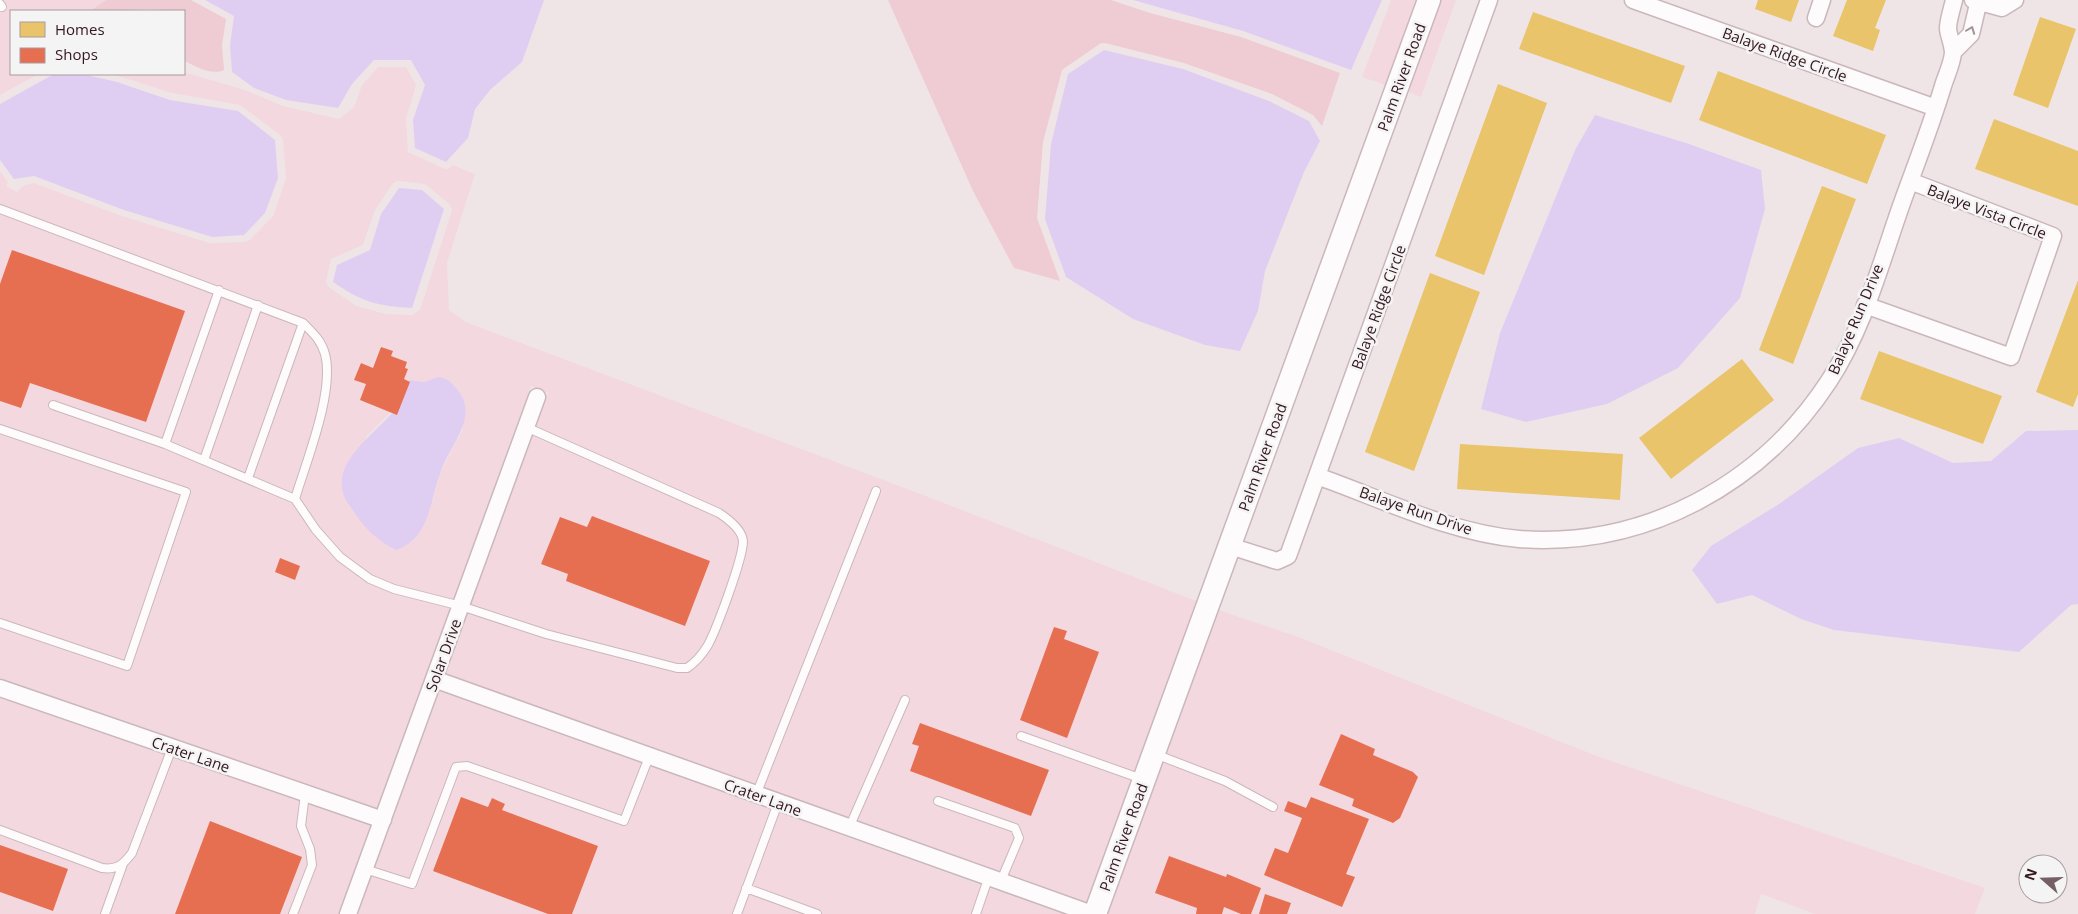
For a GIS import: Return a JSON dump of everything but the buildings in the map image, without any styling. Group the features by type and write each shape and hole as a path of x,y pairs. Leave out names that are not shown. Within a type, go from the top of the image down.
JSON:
{"street":[{"name":"Palm River Road","path":"1093,914 1154,754 1429,0"},
{"name":"Balaye Ridge Circle","path":"1230,546 1271,560 1283,560 1288,556 1489,0"},
{"name":"Balaye Ridge Circle","path":"1633,0 1936,108"},
{"path":"1816,18 1822,0"},
{"name":"Balaye Run Drive","path":"1953,52 1948,27 1954,0"},
{"path":"1977,1 2002,8 2014,0"},
{"name":"Balaye Run Drive","path":"1317,476 1434,519 1475,531 1519,538 1590,537 1633,528 1674,514 1718,490 1760,461 1785,437 1830,379 1865,305 1936,108 1953,52 1971,34 1977,1"},
{"name":"Balaye Vista Circle","path":"1865,305 2011,357 2053,236 1910,182"},
{"name":"Solar Drive","path":"348,914 537,397"},
{"name":"Crater Lane","path":"434,679 994,881 1093,914"},
{"name":"Crater Lane","path":"0,688 383,820"}],"lane":[{"path":"0,209 303,323 318,338 325,355 327,376 324,401 295,499"},
{"path":"165,444 219,290"},
{"path":"204,460 258,305"},
{"path":"248,478 303,323"},
{"path":"53,405 165,444 295,499 316,530 340,557 370,579 394,589 460,606 546,634 677,668 687,668 696,661 708,644 735,574 743,541 738,530 726,518 526,427"},
{"path":"0,428 186,492 127,666 0,623"},
{"path":"756,795 876,491"},
{"path":"849,828 904,700"},
{"path":"1021,736 1144,780"},
{"path":"105,914 123,864 136,844 172,748"},
{"path":"1154,754 1225,781 1273,807"},
{"path":"365,869 412,884 456,768 467,766 624,821 649,757"},
{"path":"293,914 312,865 310,849 301,826 305,794"},
{"path":"938,800 1018,831 1019,838 976,914"},
{"path":"737,914 778,803"},
{"path":"0,830 102,868 113,869 123,864"},
{"path":"746,888 817,914"}],"shaded area":[{"path":"0,0 106,0 91,10 10,10 10,75 37,75 0,95"},
{"path":"106,0 191,0 226,19 222,45 224,70 219,72 209,71 185,61 185,10 91,10"},
{"path":"205,0 544,0 522,62 491,89 475,109 468,138 446,162 415,148 413,120 425,85 411,60 374,60 352,84 338,108 286,100 254,88 232,72 230,45 234,16"},
{"path":"888,0 1111,0 1150,13 1241,37 1340,73 1322,126 1313,115 1272,94 1184,63 1105,43 1101,43 1062,70 1043,142 1037,218 1060,281 1014,268 973,191"},
{"path":"1133,0 1382,0 1351,70 1243,31"},
{"path":"1391,0 1420,0 1388,86 1362,77"},
{"path":"1439,0 1456,0 1421,97 1406,91"},
{"path":"1104,50 1183,69 1269,101 1309,121 1320,141 1304,172 1265,271 1258,311 1240,351 1205,345 1133,319 1066,277 1045,219 1051,144 1068,74"},
{"path":"378,67 406,67 416,85 406,119 408,152 443,168 448,169 453,165 475,174 447,263 449,310 466,322 1199,602 1089,904 445,675 548,393 531,386 377,810 0,680 0,171 8,182 6,186 17,192 24,185 34,183 122,216 210,243 245,242 250,240 273,216 286,178 283,140 280,135 240,105 172,93 115,75 185,75 185,72 245,90 283,106 339,119 354,107 362,85","holes":["398,181 425,184 449,204 452,210 420,310 412,315 386,314 356,306 329,287 326,282 331,259 363,245 375,210 393,183","438,377 463,429 441,471 432,503 365,438 424,382"]},
{"path":"52,75 86,75 117,82 170,100 238,111 275,140 278,178 265,213 244,235 212,237 124,210 34,176 14,179 0,160 0,104"},
{"path":"1595,115 1686,143 1761,170 1765,209 1740,298 1678,368 1607,404 1526,422 1481,409 1500,333 1575,150"},
{"path":"399,188 422,190 444,209 412,308 370,302 333,282 337,265 370,250 381,214"},
{"path":"438,377 450,382 463,398 465,419 441,471 431,506 422,528 407,545 396,550 378,539 358,518 347,502 342,482 344,469 351,456 361,444 394,411 404,396 409,380 424,382"},
{"path":"2078,430 2078,604 2071,605 2019,652 1834,630 1801,619 1752,595 1717,604 1692,570 1711,546 1779,504 1858,448 1899,438 1953,463 1991,461 2026,431"},
{"path":"1216,609 1301,638 1594,755 1985,888 1975,914 1815,914 1761,894 1755,914 1105,914"},
{"path":"440,690 986,887 1066,914 358,914"},
{"path":"0,697 371,825 339,914 0,914"}]}
